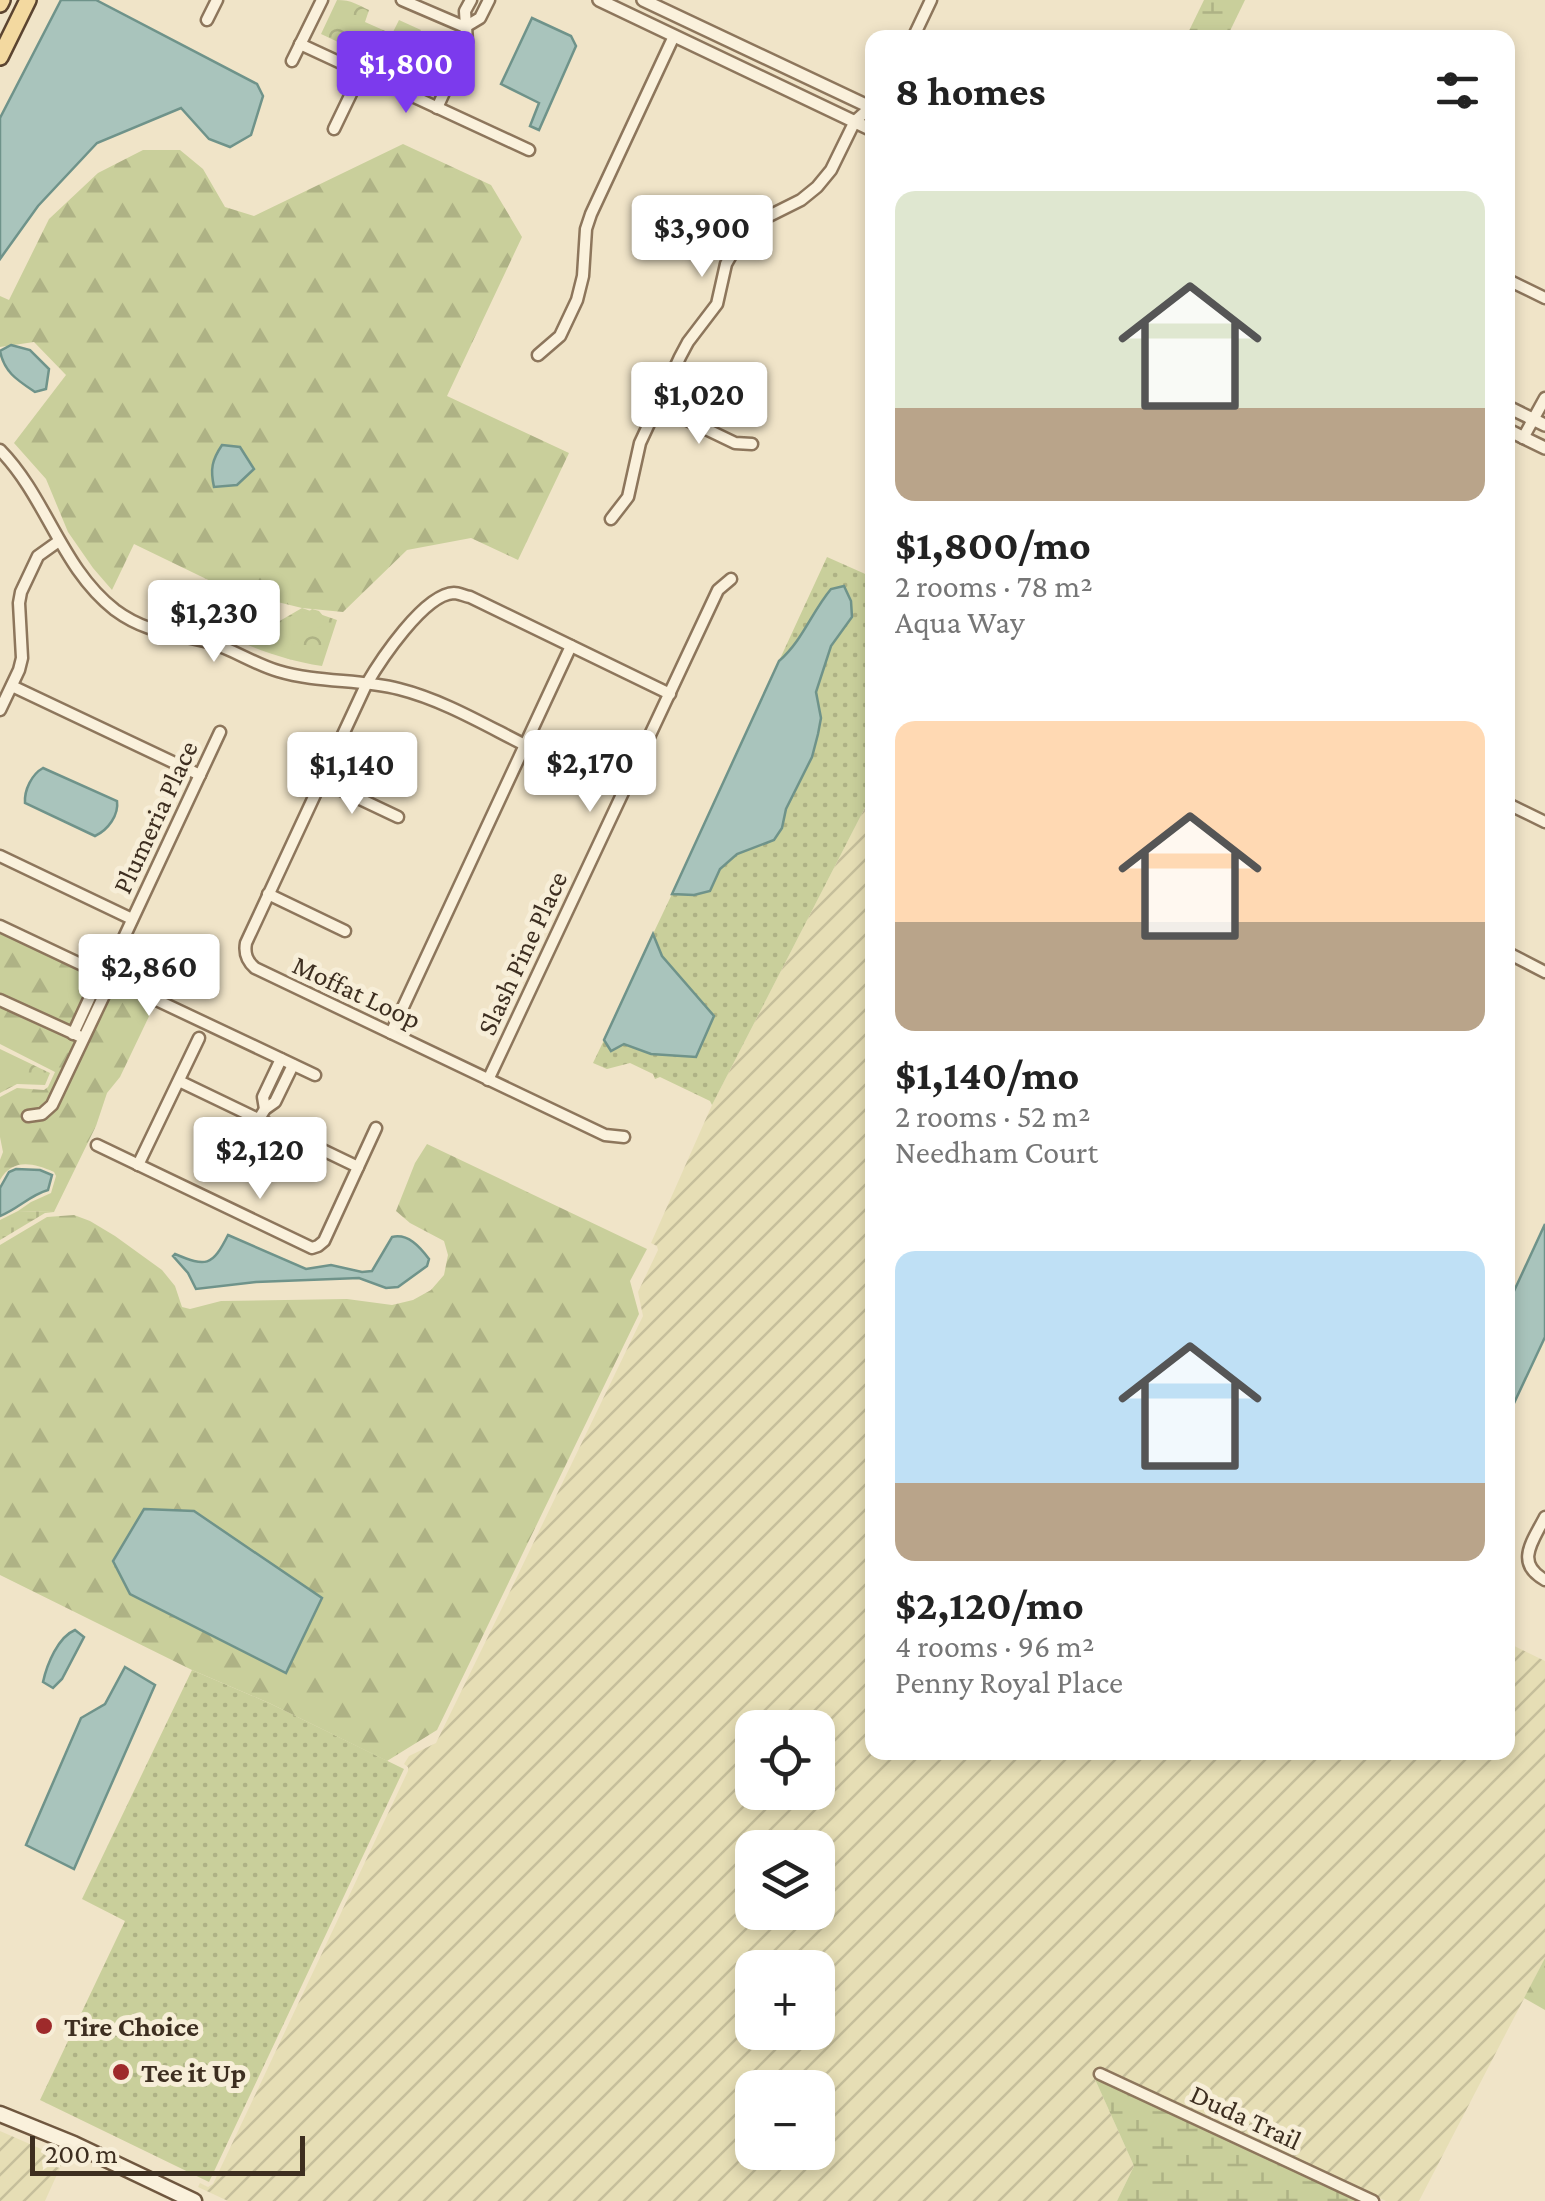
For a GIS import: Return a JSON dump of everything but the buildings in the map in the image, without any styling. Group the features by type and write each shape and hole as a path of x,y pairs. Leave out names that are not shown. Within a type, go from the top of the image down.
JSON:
{"main road":[{"path":"0,57 28,0"},
{"path":"0,2114 194,2201"}],"street":[{"path":"207,20 217,0"},
{"path":"402,0 465,27"},
{"path":"437,108 467,42 465,11 471,0"},
{"path":"465,27 480,18 487,0"},
{"path":"598,0 865,127"},
{"path":"643,0 865,104"},
{"path":"918,30 931,0"},
{"path":"292,62 317,2"},
{"path":"538,355 560,336 577,300 591,214 674,36"},
{"path":"300,44 528,150"},
{"path":"334,129 361,73"},
{"path":"611,518 628,497 640,442 688,342 717,304 726,264 744,234 818,186 831,170 855,122 865,113"},
{"path":"1515,283 1545,298"},
{"path":"1524,438 1539,422 1545,398"},
{"path":"658,406 735,442 752,444"},
{"path":"1515,410 1539,422"},
{"path":"1515,434 1545,448"},
{"path":"0,450 30,487 74,567 99,596 140,626 224,647 276,671 418,694 525,744"},
{"path":"0,710 22,658 21,592 38,556 59,541"},
{"name":"Slash Pine Place","path":"488,1080 718,590 731,580"},
{"name":"Moffat Loop","path":"624,1136 605,1135 255,968 244,950 366,685 402,631 432,605 452,593 470,597 670,694"},
{"path":"391,1032 571,646"},
{"path":"12,686 200,775"},
{"name":"Plumeria Place","path":"28,1116 42,1114 52,1105 92,1007 96,984 106,976 220,732"},
{"path":"322,781 398,817"},
{"path":"1515,807 1545,822"},
{"path":"0,856 132,919"},
{"path":"268,894 345,931"},
{"path":"0,926 315,1075"},
{"path":"1515,957 1545,972"},
{"path":"0,1000 78,1036"},
{"path":"138,1165 200,1038"},
{"path":"274,1089 280,1059"},
{"path":"262,1114 263,1097 293,1065"},
{"path":"179,1081 262,1114 358,1166"},
{"path":"97,1145 312,1248 324,1241 376,1128"},
{"path":"1545,1518 1528,1552 1531,1571 1545,1580"},
{"name":"Duda Trail","path":"1100,2074 1374,2201"}],"shaded area":[{"path":"865,808 865,1760 1515,1760 1515,1646 1545,1661 1545,1958 1419,2201 1386,2201 1098,2067 1094,2077 1134,2166 1117,2201 228,2201 198,2187 200,2183 208,2187 213,2184 408,1771 404,1764 409,1756 436,1743 643,1316 638,1292 657,1246 651,1243 712,1105"},
{"path":"0,2131 64,2159 45,2201 0,2201"}],"green space":[{"path":"337,0 369,10 365,22 392,34 399,20 421,30 403,69 321,34"},
{"path":"1204,0 1245,0 1230,30 1189,30"},
{"path":"403,144 491,185 522,237 447,396 569,453 518,560 471,538 407,550 343,612 302,608 229,590 134,544 112,590 68,532 46,479 14,443 66,375 34,342 0,347 0,296 9,300 49,219 98,173 143,150 180,150 203,169 225,207 254,216"},
{"path":"827,557 865,574 865,808 712,1105 630,1063 607,1069 593,1063 604,1040 611,1051 624,1043 651,1054 705,1005 662,956 653,934 672,894 709,891 720,869 737,854 774,840 782,828 786,809 812,757 819,703 816,692 831,646 852,617 844,586 831,589 779,661"},
{"path":"229,590 259,633 302,608 337,620 322,666 279,656 212,630"},
{"path":"312,609 324,617 323,625 272,654 263,639 264,632 300,611 307,613"},
{"path":"0,932 97,978 81,1007 100,1016 112,985 166,1011 153,1008 120,1077 107,1093 96,1126 54,1212 18,1211 51,1193 54,1172 39,1166 17,1165 0,1180 0,1097 17,1088 44,1090 55,1072 0,1044"},
{"path":"0,1049 50,1073 45,1085 17,1084 0,1093"},
{"path":"427,1144 647,1249 630,1281 639,1314 437,1730 387,1761 0,1575 0,1245 47,1217 74,1215 115,1236 162,1270 175,1286 182,1307 190,1309 221,1301 347,1299 392,1305 431,1290 444,1275 448,1255 444,1241 396,1211"},
{"path":"18,1211 54,1212 45,1213 0,1240 0,1220"},
{"name":"Tee it Up","path":"192,1670 404,1769 209,2182 40,2100 125,1921 82,1899"},
{"path":"1545,1958 1545,2010 1524,1998"},
{"path":"1094,2077 1361,2201 1117,2201 1134,2166"}],"water":[{"path":"61,0 96,0 257,84 263,96 251,135 230,147 209,139 181,108 97,143 38,206 0,259 0,118"},
{"path":"532,18 571,36 576,46 539,130 530,126 539,103 501,84"},
{"path":"11,345 30,350 49,369 46,389 35,392 8,370 0,351"},
{"path":"222,445 240,447 254,469 237,485 214,487 213,465"},
{"path":"844,586 851,601 852,617 831,646 816,692 821,718 812,757 786,809 782,828 774,840 737,854 720,869 710,891 672,894 779,661 831,589"},
{"path":"43,768 117,801 108,826 95,836 25,803 30,783"},
{"path":"653,934 662,956 714,1016 696,1057 651,1054 624,1044 611,1051 604,1040"},
{"path":"16,1169 52,1175 48,1190 0,1216 0,1188 9,1172"},
{"path":"1545,1224 1545,1337 1515,1401 1515,1289"},
{"path":"228,1235 306,1269 331,1265 372,1271 392,1237 398,1236 413,1242 429,1259 427,1266 398,1287 386,1288 359,1278 196,1289 173,1256 207,1261"},
{"path":"144,1509 194,1511 322,1598 286,1673 130,1594 113,1561"},
{"path":"75,1630 84,1637 62,1679 53,1688 43,1682 47,1667 58,1645"},
{"path":"125,1667 155,1685 74,1869 26,1845 81,1718 105,1704"}],"place":[{"name":"Tire Choice","path":"44,2026"},
{"name":"Tee it Up","path":"121,2072"}]}
